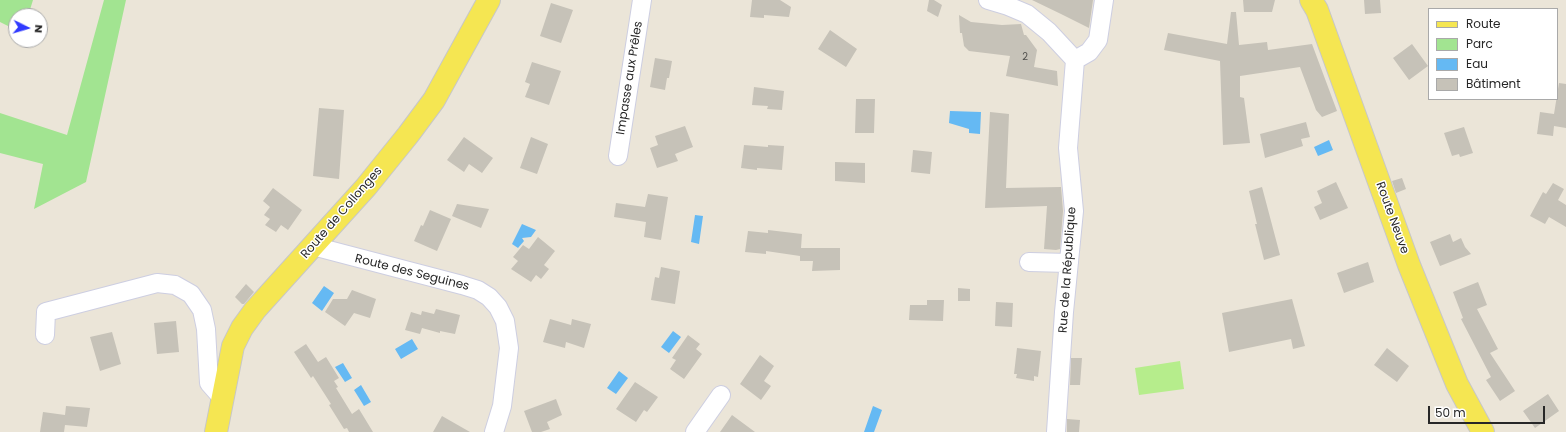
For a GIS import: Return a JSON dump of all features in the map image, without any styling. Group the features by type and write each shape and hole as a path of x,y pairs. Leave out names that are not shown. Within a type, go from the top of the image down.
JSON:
{"main road":[{"name":"Route de Collonges","path":"216,432 233,346 242,328 255,310 366,187 434,100 489,0"},
{"name":"Route Neuve","path":"1311,0 1317,10 1412,272 1457,384 1483,432"}],"street":[{"name":"Impasse aux Prêles","path":"618,156 642,0"},
{"path":"988,0 1008,3 1026,14 1049,32 1075,60 1089,52 1098,40 1104,0"},
{"name":"Rue de la République","path":"1056,432 1074,211 1068,148 1075,60"},
{"name":"Route des Seguines","path":"313,246 462,285 478,290 489,297 498,307 505,321 509,348 502,406 494,432"},
{"path":"1030,262 1069,263"},
{"path":"45,335 46,312 157,283 175,285 191,294 202,310 206,329 209,383 223,399"},
{"path":"695,432 722,395"}],"green space":[{"path":"0,0 33,0 30,8 8,8 8,26 0,22"},
{"path":"104,0 126,0 86,182 34,209 43,164 0,153 0,113 67,135"},
{"path":"1180,361 1184,389 1139,395 1135,368"}],"water":[{"path":"950,111 981,112 980,134 969,133 969,129 949,123"},
{"path":"1329,140 1333,150 1318,156 1314,147"},
{"path":"695,215 703,216 699,244 691,242"},
{"path":"522,224 536,230 531,237 522,238 524,241 518,248 512,244"},
{"path":"324,286 334,293 322,311 312,303"},
{"path":"673,331 681,337 669,353 661,347"},
{"path":"412,339 418,349 401,359 395,349"},
{"path":"343,363 352,378 345,382 335,367"},
{"path":"619,371 628,378 616,394 607,388"},
{"path":"361,385 371,402 364,406 354,390"},
{"path":"873,406 882,410 874,432 864,432"}],"building":[{"path":"752,0 780,0 791,7 789,17 764,15 764,18 750,17"},
{"path":"929,0 934,0 942,5 938,17 927,11"},
{"path":"1032,0 1093,0 1089,28 1061,14"},
{"path":"1243,0 1275,0 1272,12 1244,12"},
{"path":"1364,0 1380,0 1381,13 1365,14"},
{"path":"551,3 573,10 561,43 540,36"},
{"path":"1231,12 1236,12 1239,45 1267,42 1268,50 1312,44 1337,111 1322,117 1316,110 1300,67 1240,76 1240,97 1244,98 1250,143 1223,145 1220,61 1164,50 1168,33 1227,44"},
{"path":"959,15 971,22 1002,25 1021,24 1024,35 1026,35 1037,50 1034,67 1057,71 1058,86 1006,76 1010,56 969,51 964,46 962,33 960,33"},
{"path":"830,30 857,49 846,67 818,49"},
{"path":"1412,44 1428,66 1409,80 1393,58"},
{"path":"655,58 672,61 665,90 650,87"},
{"path":"532,62 561,71 549,105 525,97 530,84 525,82"},
{"path":"1559,83 1566,84 1566,128 1554,126 1553,136 1537,134 1540,112 1554,114 1556,100 1558,100"},
{"path":"754,87 784,91 782,110 767,109 768,106 752,105"},
{"path":"856,99 875,99 874,133 855,133"},
{"path":"319,108 344,110 339,179 313,176"},
{"path":"990,112 1009,114 1006,188 1061,187 1063,211 1060,249 1044,249 1047,206 985,208"},
{"path":"1306,122 1310,137 1301,139 1303,146 1265,158 1260,134"},
{"path":"685,126 693,147 675,154 678,161 657,168 650,148 658,145 655,136"},
{"path":"1464,127 1473,153 1460,157 1459,154 1452,156 1444,133"},
{"path":"464,137 493,158 482,173 469,164 464,172 447,160"},
{"path":"531,137 548,144 537,174 520,168"},
{"path":"744,145 768,147 768,145 784,146 782,170 757,168 757,170 741,168"},
{"path":"913,150 932,152 930,174 911,172"},
{"path":"835,162 865,163 865,183 835,181"},
{"path":"1402,178 1406,189 1396,193 1392,181"},
{"path":"1336,182 1348,208 1320,220 1314,207 1322,203 1317,191"},
{"path":"1553,183 1564,189 1558,200 1566,205 1566,227 1549,217 1545,224 1530,216 1543,192 1546,194"},
{"path":"1262,187 1280,255 1264,260 1249,191"},
{"path":"273,188 302,210 288,230 281,225 276,232 265,225 270,219 264,215 270,207 263,201"},
{"path":"648,194 668,197 661,240 644,237 646,222 614,217 616,203 645,207"},
{"path":"457,204 489,209 481,228 452,216"},
{"path":"430,210 451,219 437,251 414,241"},
{"path":"768,230 802,234 801,248 840,248 840,270 812,271 813,261 800,261 800,256 766,251 766,254 745,252 748,231 768,233"},
{"path":"1450,234 1453,242 1461,238 1465,247 1471,254 1440,266 1430,242"},
{"path":"538,237 555,251 544,265 549,269 541,279 536,275 531,282 511,269 518,261 513,257 523,245 529,249"},
{"path":"1368,262 1374,282 1344,293 1337,273"},
{"path":"661,267 680,271 675,304 651,300 655,277 659,278"},
{"path":"1478,282 1487,305 1477,309 1498,349 1490,353 1515,391 1500,401 1486,380 1491,377 1461,319 1463,318 1453,292"},
{"path":"246,284 254,292 244,304 242,304 235,297"},
{"path":"958,288 970,289 970,301 958,301"},
{"path":"352,290 376,299 370,318 354,313 345,326 325,312 333,299 347,299"},
{"path":"1292,299 1305,346 1293,349 1291,339 1229,352 1222,313"},
{"path":"927,300 944,300 943,321 909,320 910,305 927,305"},
{"path":"996,302 1013,303 1012,327 995,326"},
{"path":"436,309 460,315 455,334 440,331 440,333 422,328 420,334 405,330 411,312 421,315 422,311 434,314"},
{"path":"550,319 571,325 572,319 591,324 584,348 566,342 565,348 543,342"},
{"path":"176,321 179,352 157,354 154,323"},
{"path":"112,332 121,364 100,371 90,337"},
{"path":"688,335 700,344 696,349 702,354 684,379 670,369 676,360 672,358"},
{"path":"306,344 318,362 326,357 339,378 334,381 338,387 336,388 352,414 359,409 373,432 349,432 347,428 344,429 329,405 331,404 313,376 311,378 294,352"},
{"path":"1017,348 1041,351 1038,377 1034,376 1034,381 1016,378 1017,374 1014,374"},
{"path":"1387,348 1409,366 1397,382 1374,365"},
{"path":"760,355 774,366 764,381 771,386 761,400 740,384"},
{"path":"1071,358 1082,358 1080,385 1070,385"},
{"path":"635,382 658,397 647,412 644,410 636,422 616,409"},
{"path":"1548,394 1559,411 1535,428 1523,411"},
{"path":"556,399 562,415 547,422 550,429 541,432 532,432 524,411"},
{"path":"66,406 90,408 87,427 65,425 64,432 40,432 43,412 65,415"},
{"path":"732,415 755,432 720,432"},
{"path":"442,416 470,432 433,432"},
{"path":"1067,419 1080,420 1079,432 1067,432"}]}
